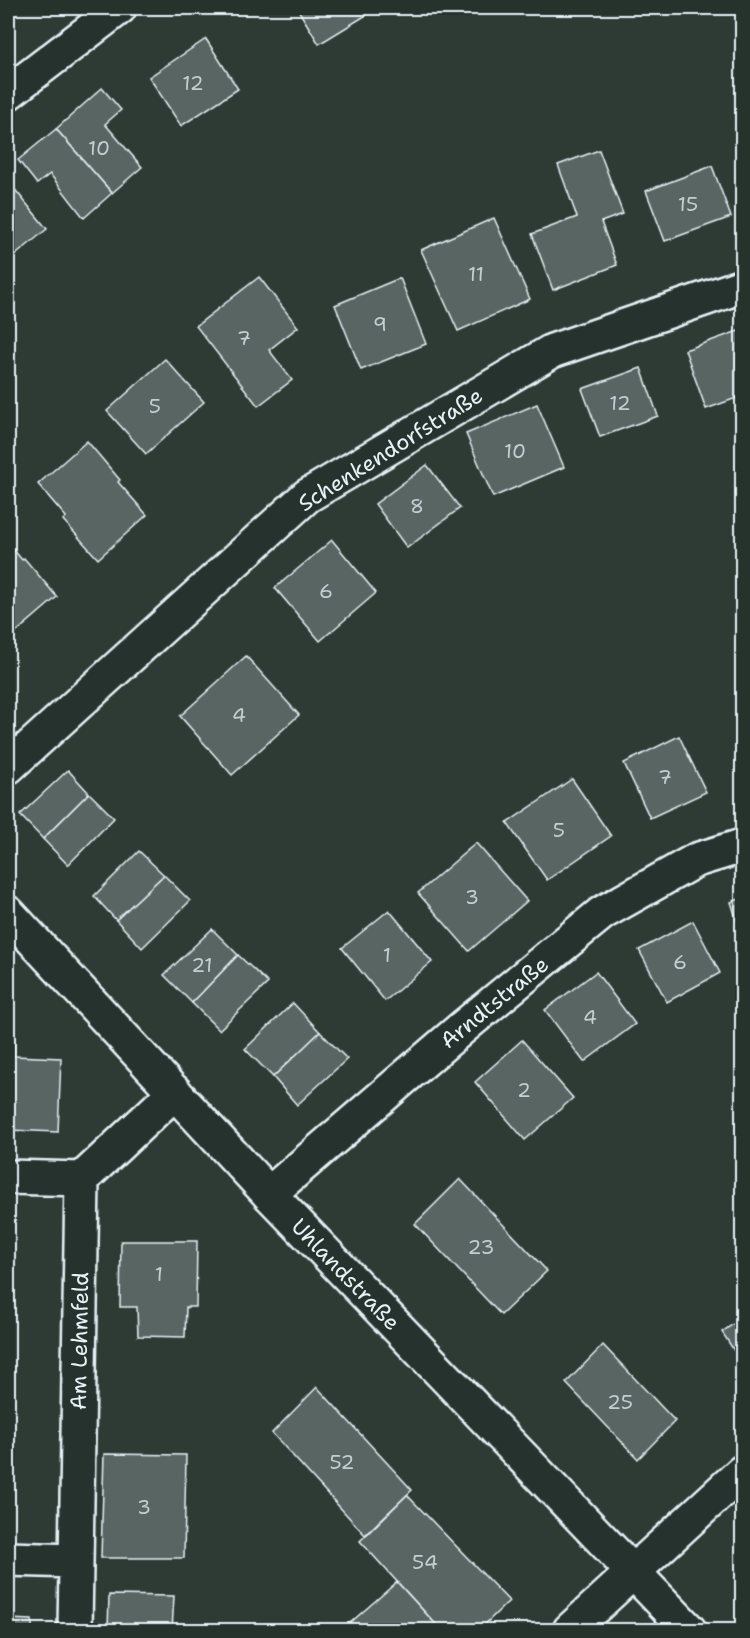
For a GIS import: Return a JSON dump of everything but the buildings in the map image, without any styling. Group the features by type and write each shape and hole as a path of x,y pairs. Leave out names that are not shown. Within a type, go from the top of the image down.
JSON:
{"street":[{"path":"8,93 119,8"},
{"name":"Schenkendorfstraße","path":"8,766 308,496 552,351 742,286"},
{"name":"Arndtstraße","path":"269,1194 462,1028 602,913 696,860 742,846"},
{"name":"Uhlandstraße","path":"8,914 269,1194 689,1630"},
{"path":"8,1177 82,1179 175,1092"},
{"name":"Am Lehmfeld","path":"75,1630 82,1179"},
{"path":"570,1630 742,1472"},
{"path":"8,1559 75,1561"}]}
